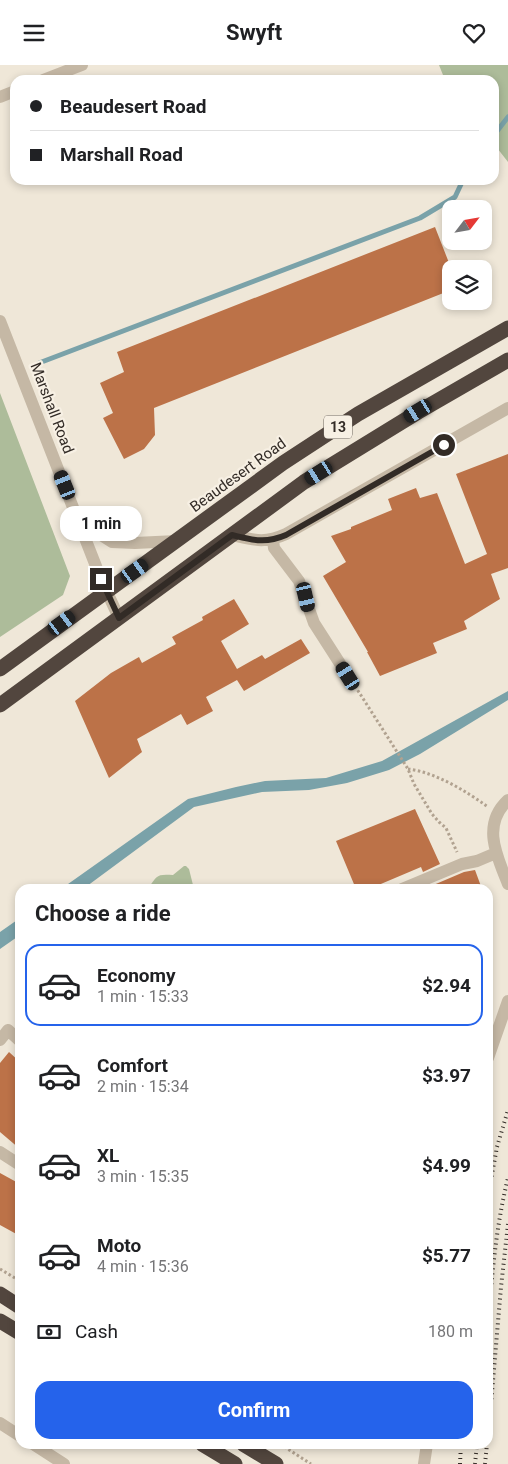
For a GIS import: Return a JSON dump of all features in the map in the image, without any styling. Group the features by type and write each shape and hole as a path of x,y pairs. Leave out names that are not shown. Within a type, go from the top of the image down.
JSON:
{"highway":[{"name":"Beaudesert Road","path":"0,669 283,463 358,414 508,328"},
{"name":"13","path":"0,705 304,482 418,411 508,360"},
{"path":"0,1294 15,1304"},
{"path":"0,1321 15,1330"},
{"path":"210,1449 235,1464"},
{"path":"251,1449 276,1464"}],"street":[{"path":"56,75 82,65"},
{"name":"Marshall Road","path":"0,321 106,591 119,618"},
{"path":"232,535 251,540 273,540 286,535 508,408"},
{"path":"79,521 112,542 178,541"},
{"path":"273,540 274,548 299,581 314,623 348,676"},
{"path":"508,800 494,821 492,839 508,884"},
{"path":"414,884 462,864 477,861 496,853"},
{"path":"493,1044 508,1001"},
{"path":"0,1040 8,1030 15,1036"},
{"path":"0,1152 15,1162"},
{"path":"0,1423 15,1433"},
{"path":"41,1449 64,1464"},
{"path":"424,1464 426,1449"}],"path":[{"path":"348,676 408,769 414,784 432,814 446,828 462,864"},
{"path":"408,769 420,770 442,779 478,800 497,814"},
{"path":"0,1269 15,1278"},
{"path":"288,1449 311,1464"}],"green space":[{"path":"439,65 508,65 508,162 499,150 499,75 443,75"},
{"path":"0,393 70,576 63,595 0,637"},
{"path":"186,866 189,869 193,884 151,884 158,876 173,875"}],"water":[{"path":"508,691 508,700 420,754 389,770 347,783 309,790 262,792 194,807 90,884 68,884 188,799 265,781 326,778 382,761"},
{"path":"15,922 15,938 0,949 0,932"}],"building":[{"path":"435,227 442,250 444,250 448,260 442,260 442,294 154,408 155,435 144,449 124,459 103,418 113,413 100,383 124,372 117,352"},
{"path":"508,454 508,568 491,574 500,599 464,621 467,629 433,643 437,653 380,676 323,576 346,562 331,536 392,510 388,499 416,488 420,498 437,493 465,564 487,554 456,474"},
{"path":"234,599 249,624 221,641 237,669 262,655 265,659 301,639 310,653 244,691 237,680 206,697 213,711 187,725 181,714 137,739 142,752 109,778 75,701 111,673 139,657 142,663 176,644 172,637 203,620 202,617"},
{"path":"415,809 440,864 423,872 421,867 381,884 354,884 336,841"},
{"path":"475,870 480,884 436,884 464,872"},
{"path":"9,1052 15,1057 15,1145 0,1132 0,1063"},
{"path":"0,1173 15,1181 15,1233 0,1225"}],"waterway":[{"path":"499,129 508,117"},
{"path":"39,363 420,218 455,197 461,185"}],"railway":[{"path":"493,1169 497,1147 508,1110"},
{"path":"493,1269 497,1232 508,1178"},
{"path":"493,1381 508,1224"},
{"path":"460,1464 461,1449"},
{"path":"475,1464 476,1449"},
{"path":"485,1464 486,1449"}],"route":[{"path":"101,579 119,618 232,535 262,541 273,540 286,535 444,445"}]}
